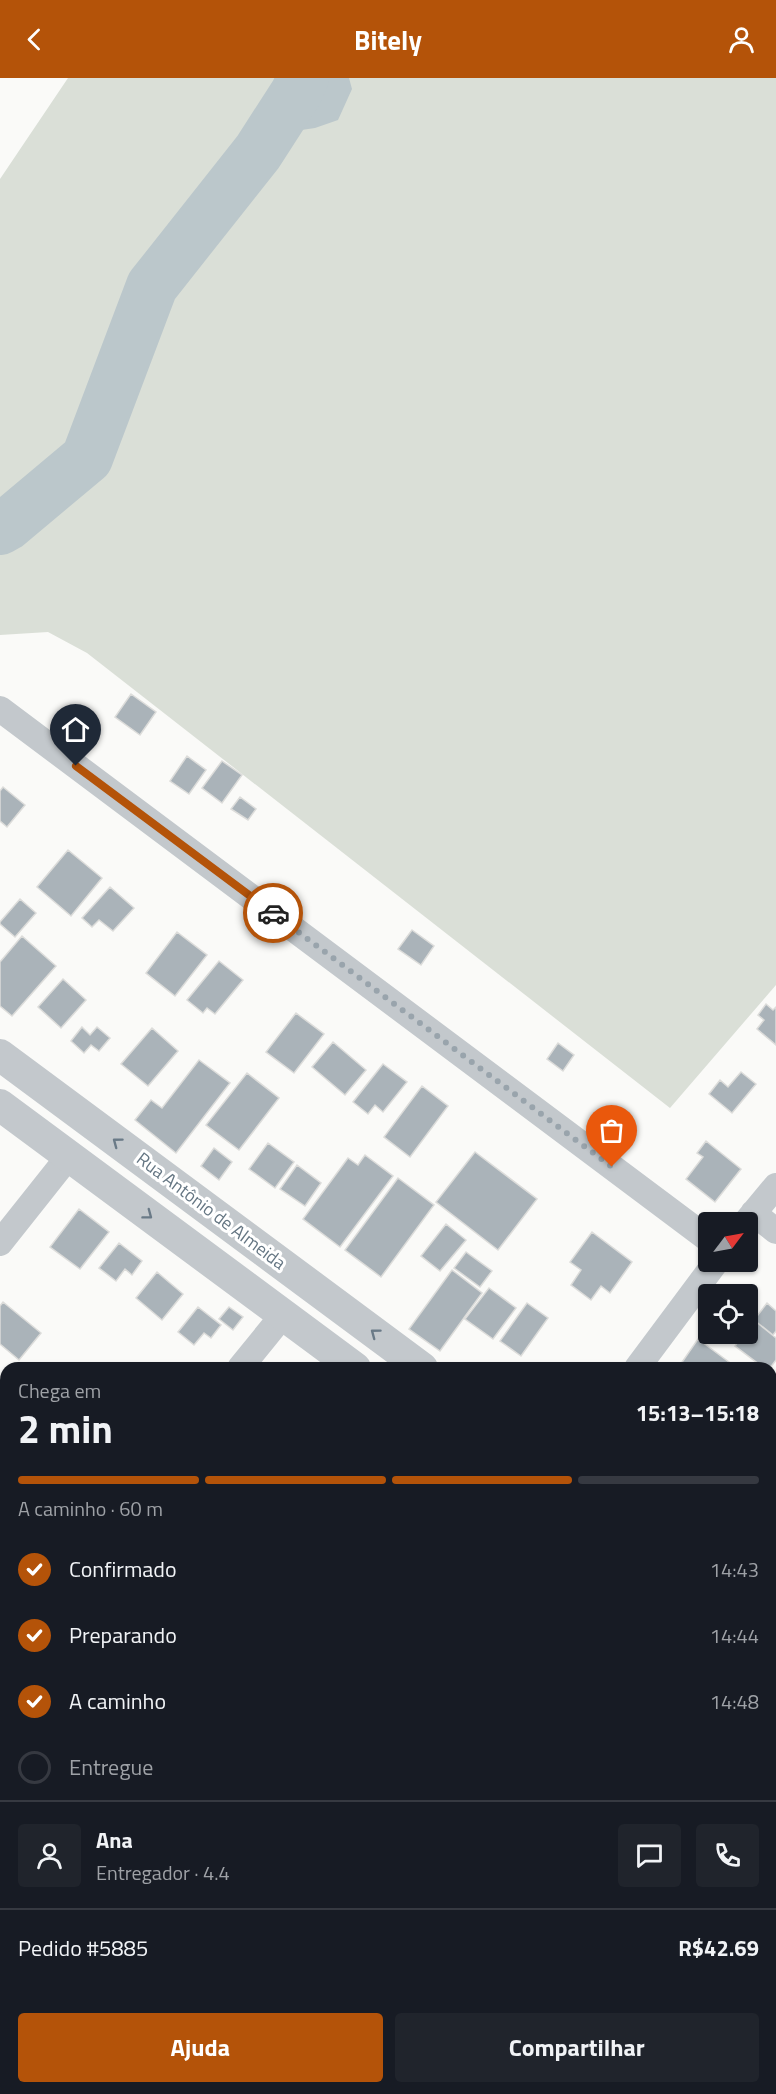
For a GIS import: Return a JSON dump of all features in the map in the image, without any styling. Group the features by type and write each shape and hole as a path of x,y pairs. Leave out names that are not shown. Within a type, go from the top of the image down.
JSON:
{"street":[{"path":"0,709 698,1232"},
{"name":"Rua Antônio de Almeida","path":"0,1055 414,1362"},
{"path":"0,1105 348,1362"},
{"path":"0,1243 69,1156"},
{"path":"755,1212 776,1186"},
{"path":"758,1222 776,1231"},
{"path":"641,1362 709,1272"},
{"path":"245,1362 283,1315"}],"shaded area":[{"path":"68,78 776,78 776,985 670,1108 87,653 48,632 0,635 0,179"},
{"path":"291,78 349,78 352,89 338,120 315,128 274,134 258,152 255,130 269,96"}],"building":[{"path":"131,694 156,712 140,735 115,717"},
{"path":"187,756 206,770 189,794 170,781"},
{"path":"222,761 242,775 222,803 202,788"},
{"path":"3,787 25,805 7,827 0,821 0,791"},
{"path":"240,797 256,809 248,820 231,809"},
{"path":"68,850 102,878 71,916 37,887"},
{"path":"110,887 134,908 113,931 99,920 92,927 82,918"},
{"path":"20,899 36,913 15,937 0,922"},
{"path":"412,930 434,946 421,965 398,949"},
{"path":"177,932 207,955 175,996 146,973"},
{"path":"22,936 56,966 12,1016 0,1006 0,962"},
{"path":"219,961 243,980 215,1014 207,1008 203,1013 187,1000"},
{"path":"63,979 86,1000 61,1028 38,1007"},
{"path":"766,1004 773,1010 776,1007 776,1045 757,1029 764,1020 758,1015"},
{"path":"296,1013 324,1034 294,1073 266,1052"},
{"path":"82,1027 90,1035 97,1027 110,1038 99,1051 91,1045 84,1053 71,1041"},
{"path":"152,1028 178,1051 148,1086 121,1064"},
{"path":"333,1042 366,1070 345,1095 312,1067"},
{"path":"558,1043 574,1055 563,1071 547,1059"},
{"path":"199,1060 230,1083 176,1153 135,1120 151,1100 162,1108"},
{"path":"383,1064 407,1082 383,1112 375,1105 368,1114 353,1102"},
{"path":"741,1072 756,1084 732,1113 709,1094 720,1080 728,1087"},
{"path":"247,1073 279,1098 239,1150 206,1125"},
{"path":"422,1086 448,1106 410,1157 384,1137"},
{"path":"706,1141 741,1169 715,1202 686,1179 703,1157 697,1153"},
{"path":"268,1143 294,1162 275,1188 249,1169"},
{"path":"214,1148 232,1162 219,1180 201,1166"},
{"path":"475,1152 537,1199 498,1250 436,1202"},
{"path":"365,1155 393,1176 340,1247 303,1219 348,1158 358,1165"},
{"path":"297,1165 321,1183 305,1206 280,1189"},
{"path":"398,1178 434,1205 381,1277 345,1250"},
{"path":"79,1209 109,1232 80,1269 50,1247"},
{"path":"446,1224 466,1240 440,1271 421,1256"},
{"path":"592,1232 632,1262 610,1293 601,1286 591,1300 571,1285 581,1270 570,1262"},
{"path":"119,1243 142,1261 132,1275 125,1269 116,1281 99,1268"},
{"path":"466,1252 492,1271 480,1287 454,1268"},
{"path":"452,1270 482,1293 440,1351 409,1329"},
{"path":"157,1272 183,1294 162,1320 136,1298"},
{"path":"489,1288 516,1308 493,1339 465,1319"},
{"path":"3,1302 41,1333 19,1360 0,1344 0,1306"},
{"path":"527,1303 548,1318 521,1356 500,1341"},
{"path":"767,1303 776,1311 776,1331 773,1335 758,1323 758,1315"},
{"path":"198,1307 221,1325 211,1338 204,1333 194,1345 178,1332"},
{"path":"229,1307 243,1317 233,1330 219,1319"},
{"path":"758,1323 776,1338 776,1360 774,1362 756,1362 735,1346 736,1344 758,1344"},
{"path":"698,1339 698,1344 705,1344 729,1362 682,1362"}],"waterway":[{"path":"0,529 87,458 152,286 258,152 296,93 303,78"}],"way so far":[{"path":"273,913 612,1167"}],"route":[{"path":"76,766 273,913"}]}
